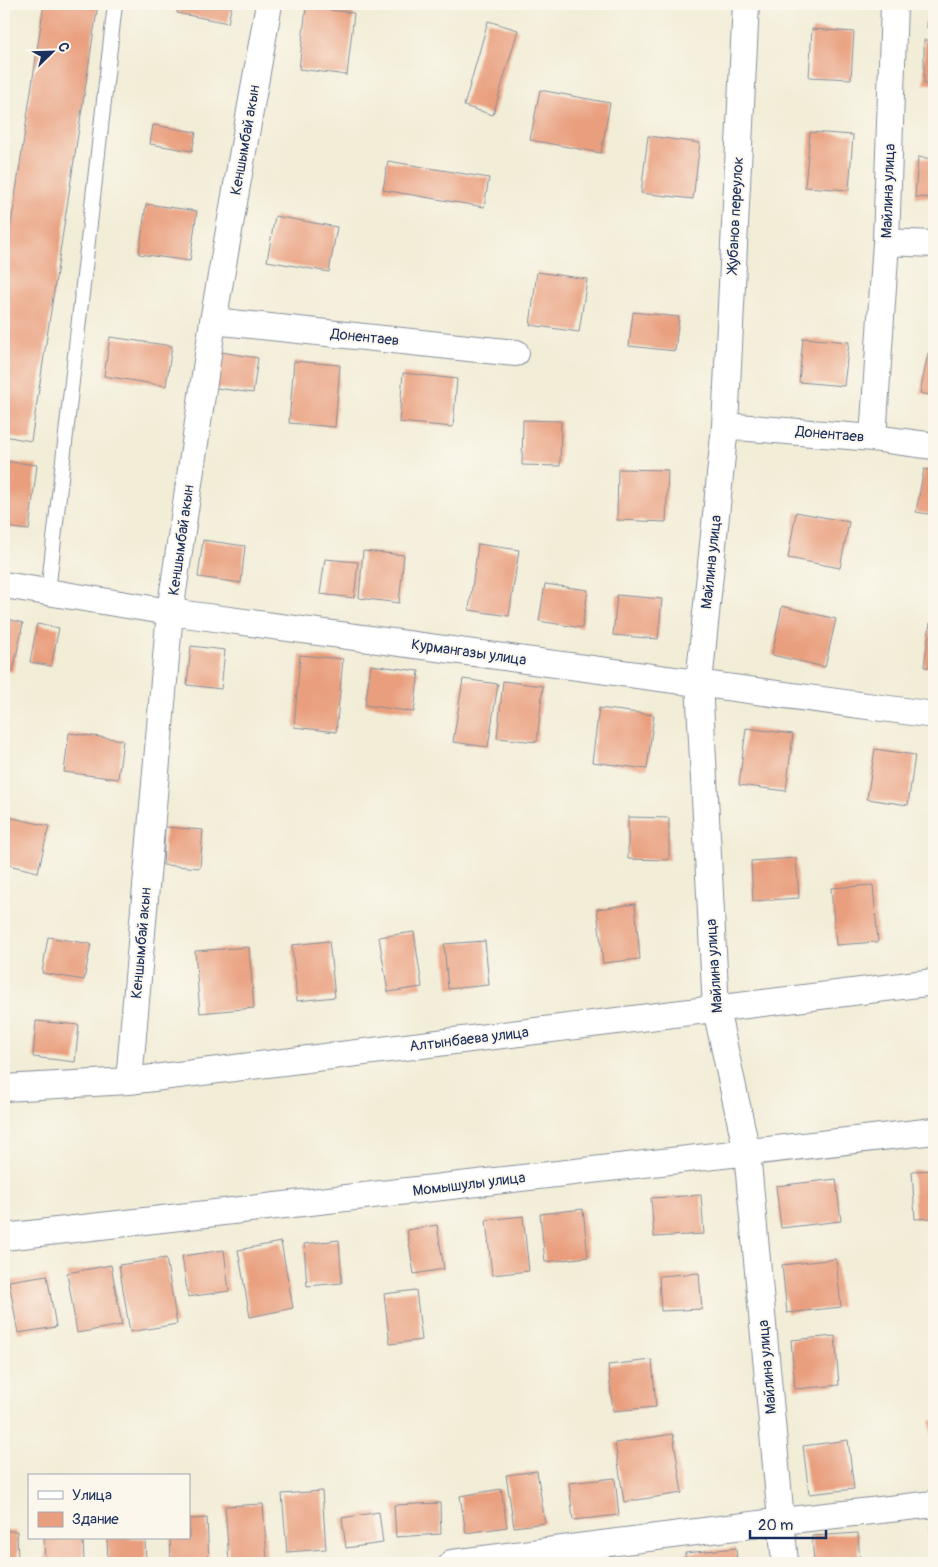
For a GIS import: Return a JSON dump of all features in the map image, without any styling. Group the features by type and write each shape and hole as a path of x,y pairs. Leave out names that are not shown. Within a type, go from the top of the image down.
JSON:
{"street":[{"name":"Кеншымбай акын","path":"129,1080 170,612 213,321 269,4"},
{"name":"Жубанов переулок","path":"725,426 746,4"},
{"name":"Майлина улица","path":"873,438 886,242 894,4"},
{"path":"886,242 934,244"},
{"name":"Донентаев","path":"213,321 516,353"},
{"name":"Донентаев","path":"725,426 873,438 934,446"},
{"name":"Майлина улица","path":"725,426 699,683 716,1009 747,1152 785,1563"},
{"name":"Курмангазы улица","path":"4,585 170,612 934,715"},
{"name":"Алтынбаева улица","path":"4,1088 129,1080 934,982"},
{"name":"Момышулы улица","path":"4,1237 934,1131"},
{"path":"452,1563 782,1521 934,1504"}],"lane":[{"path":"48,592 115,4"}],"building":[{"path":"44,4 98,4 31,441 4,436 4,271"},
{"path":"178,4 232,4 228,23 177,13"},
{"path":"928,4 934,4 934,28 927,28"},
{"path":"306,7 354,13 347,75 299,69"},
{"path":"488,21 518,30 493,115 464,106"},
{"path":"812,29 854,32 851,79 809,77"},
{"path":"924,40 934,40 934,84 924,84"},
{"path":"540,90 610,103 601,153 530,140"},
{"path":"153,125 196,132 192,151 150,144"},
{"path":"810,132 853,135 849,190 805,187"},
{"path":"648,136 700,143 693,199 641,193"},
{"path":"918,157 934,159 934,198 915,197"},
{"path":"388,161 489,178 484,207 383,190"},
{"path":"146,204 197,211 190,261 139,254"},
{"path":"275,216 337,227 329,272 267,261"},
{"path":"537,272 587,279 579,332 530,325"},
{"path":"633,312 679,317 675,351 629,346"},
{"path":"110,337 172,346 166,386 104,376"},
{"path":"803,338 849,342 844,386 799,382"},
{"path":"221,352 258,358 253,393 216,388"},
{"path":"928,353 934,354 934,396 920,393"},
{"path":"294,361 340,365 335,427 289,423"},
{"path":"403,373 457,379 453,427 399,422"},
{"path":"523,420 561,421 560,466 522,465"},
{"path":"4,461 37,465 29,530 4,527"},
{"path":"618,469 668,470 666,522 617,520"},
{"path":"924,469 934,471 934,515 916,512"},
{"path":"796,512 849,522 840,568 788,558"},
{"path":"203,540 245,546 241,583 198,577"},
{"path":"478,544 519,550 509,616 469,610"},
{"path":"363,551 404,555 399,603 359,598"},
{"path":"325,559 358,562 354,598 320,594"},
{"path":"545,584 588,590 582,628 539,621"},
{"path":"617,595 662,599 658,639 613,635"},
{"path":"782,606 836,619 825,667 772,655"},
{"path":"4,618 23,623 13,672 4,670"},
{"path":"930,623 934,623 934,668 924,667"},
{"path":"37,624 59,628 51,666 30,662"},
{"path":"191,646 225,650 221,689 187,685"},
{"path":"300,655 343,659 336,732 294,727"},
{"path":"371,665 419,671 414,712 365,705"},
{"path":"463,679 498,684 488,747 453,742"},
{"path":"503,681 543,686 537,742 497,738"},
{"path":"599,708 654,715 647,769 592,762"},
{"path":"746,728 793,734 786,791 739,785"},
{"path":"69,733 123,740 118,779 64,772"},
{"path":"875,749 915,755 908,805 867,799"},
{"path":"4,816 49,826 38,872 4,864"},
{"path":"628,817 669,818 669,860 628,859"},
{"path":"165,827 203,830 200,868 163,865"},
{"path":"796,858 799,898 753,901 751,861"},
{"path":"873,885 878,942 836,945 831,888"},
{"path":"635,904 640,959 603,963 597,909"},
{"path":"414,932 422,987 388,992 379,937"},
{"path":"48,937 91,944 84,980 42,973"},
{"path":"329,941 335,997 297,1001 292,945"},
{"path":"485,941 489,985 448,989 444,944"},
{"path":"249,947 254,1008 200,1013 195,951"},
{"path":"36,1021 79,1025 75,1062 33,1057"},
{"path":"934,1170 934,1218 915,1219 912,1171"},
{"path":"836,1179 841,1221 781,1228 776,1186"},
{"path":"701,1195 704,1234 654,1237 651,1198"},
{"path":"583,1209 588,1257 545,1262 540,1214"},
{"path":"523,1216 529,1271 492,1275 486,1220"},
{"path":"437,1225 444,1269 414,1274 407,1230"},
{"path":"339,1240 342,1283 307,1286 304,1244"},
{"path":"281,1242 293,1308 250,1317 238,1250"},
{"path":"224,1250 229,1291 188,1297 182,1256"},
{"path":"166,1258 177,1324 130,1332 119,1265"},
{"path":"836,1259 841,1307 787,1313 782,1265"},
{"path":"111,1265 122,1325 77,1333 67,1273"},
{"path":"699,1273 702,1309 661,1311 659,1276"},
{"path":"47,1275 56,1327 18,1333 9,1281"},
{"path":"416,1290 422,1340 390,1344 384,1294"},
{"path":"835,1336 839,1385 795,1389 791,1340"},
{"path":"652,1360 656,1407 613,1411 608,1365"},
{"path":"934,1420 934,1452 933,1452 930,1421"},
{"path":"673,1434 682,1493 624,1502 615,1443"},
{"path":"848,1440 854,1489 809,1494 803,1446"},
{"path":"537,1471 545,1523 514,1527 506,1475"},
{"path":"615,1478 619,1515 573,1520 569,1483"},
{"path":"501,1489 507,1527 466,1533 460,1496"},
{"path":"322,1491 326,1549 287,1552 282,1494"},
{"path":"440,1503 441,1534 396,1537 394,1505"},
{"path":"263,1504 267,1559 229,1562 225,1506"},
{"path":"379,1512 383,1543 346,1548 342,1518"},
{"path":"207,1518 209,1563 171,1563 170,1540 190,1540 190,1519"},
{"path":"930,1526 934,1526 934,1563 932,1563"},
{"path":"4,1531 17,1531 18,1563 4,1563"},
{"path":"858,1533 860,1563 814,1563 812,1536"},
{"path":"44,1540 83,1540 84,1563 45,1563"},
{"path":"107,1540 145,1540 146,1563 108,1563"},
{"path":"736,1548 737,1563 686,1563 685,1553"}]}
